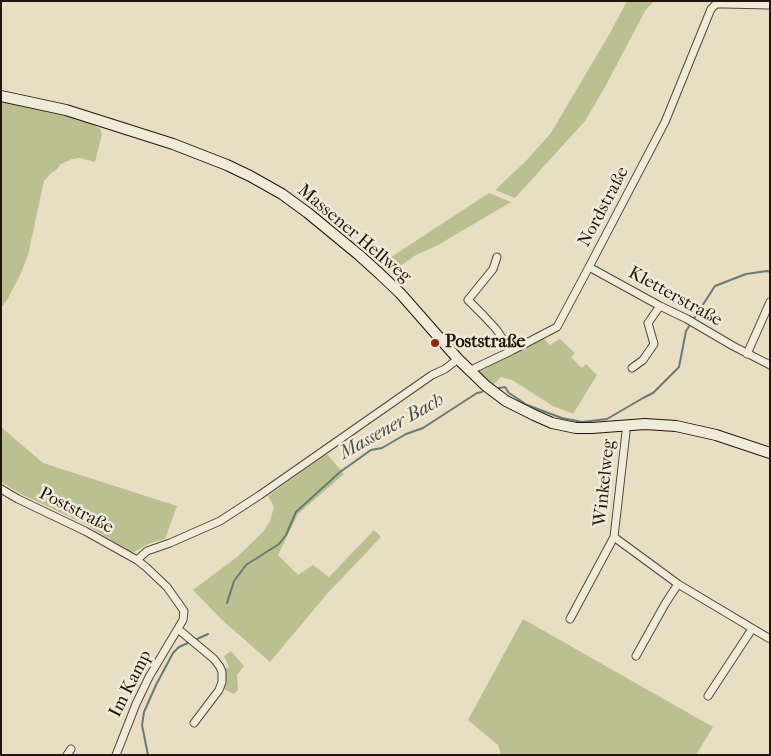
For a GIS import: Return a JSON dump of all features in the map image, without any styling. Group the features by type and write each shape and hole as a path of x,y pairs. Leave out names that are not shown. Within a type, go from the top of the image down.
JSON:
{"main road":[{"name":"Massener Hellweg","path":"1,96 66,110 173,144 227,165 277,191 308,213 380,274 469,371 492,392 534,415 576,428 644,424 676,426 770,453"}],"street":[{"name":"Nordstraße","path":"469,371 556,327 665,122 712,9 716,4 770,5"},
{"path":"497,258 493,269 468,300 496,329 511,351"},
{"name":"Kletterstraße","path":"589,267 770,365"},
{"path":"747,354 770,302"},
{"path":"632,368 643,360 654,344 648,323 660,306"},
{"path":"137,560 147,550 220,521 458,359"},
{"name":"Winkelweg","path":"570,619 614,537 626,432"},
{"name":"Poststraße","path":"1,489 85,531 137,560 167,587 184,611"},
{"name":"Winkelweg","path":"614,537 678,584 770,639"},
{"path":"636,656 678,584"},
{"name":"Im Kamp","path":"116,755 126,727 146,683 183,620 184,611"},
{"path":"178,629 218,664 222,677 219,690 194,723"},
{"path":"708,696 752,629"}],"green space":[{"path":"627,1 654,1 645,11 585,121 515,198 495,190 526,161 551,133"},
{"path":"1,100 63,113 86,120 100,129 102,134 95,162 80,158 72,159 61,164 44,181 28,255 21,273 1,308"},
{"path":"489,193 511,202 438,245 416,255 393,271 385,261"},
{"path":"543,338 550,345 560,339 575,353 571,357 582,368 586,364 597,375 573,414 553,406 512,380 501,377 493,385 480,374 480,369"},
{"path":"1,427 43,463 177,506 165,539 150,543 134,552 128,551 87,525 21,494 1,482"},
{"path":"327,454 344,474 298,514 278,555 298,575 313,565 329,577 374,530 381,537 326,595 270,662 221,619 193,590 237,557 263,532 270,521 274,507 268,496"},
{"path":"523,619 713,727 696,755 501,755 498,745 468,720"},
{"path":"231,651 244,666 237,675 238,690 234,694 224,689 226,681 225,669 229,667 224,656"}],"waterway":[{"name":"Massener Bach","path":"499,388 505,387 509,393 527,405 562,418 582,422 607,419 653,393 679,367 686,331 715,286 746,274 770,272"},
{"name":"Massener Bach","path":"227,603 234,581 246,565 279,544 286,535 296,512 340,472 371,450 382,448 406,434 423,428 477,393 482,392"},
{"name":"Massener Bach","path":"195,640 208,634"},
{"name":"Massener Bach","path":"148,755 142,725 144,712 173,653 179,647 190,642"}],"place":[{"name":"Poststraße","path":"435,343"}]}
